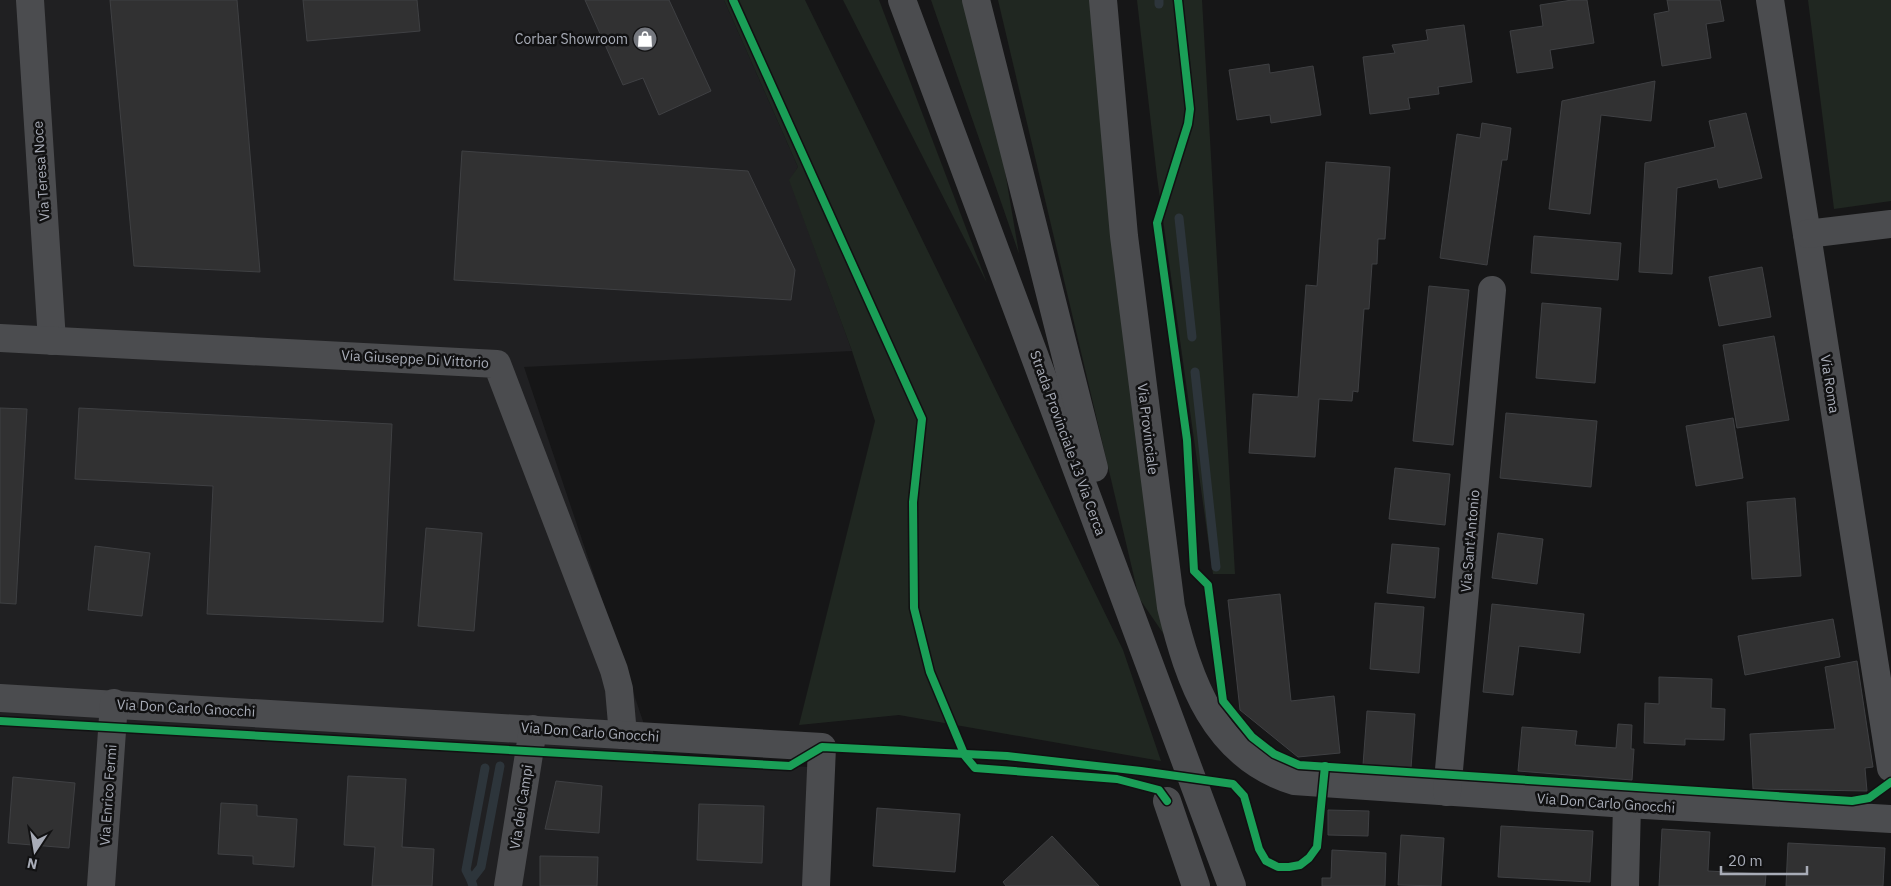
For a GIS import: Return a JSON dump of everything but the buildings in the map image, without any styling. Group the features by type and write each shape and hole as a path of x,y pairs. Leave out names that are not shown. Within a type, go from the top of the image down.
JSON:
{"street":[{"name":"Via Teresa Noce","path":"30,0 52,341"},
{"name":"Strada Provinciale 13 Via Cerca","path":"902,0 1232,886"},
{"path":"976,0 1046,287 1132,615"},
{"name":"Via Provinciale","path":"1103,0 1125,246 1164,558 1179,640 1192,681 1207,709 1239,749 1258,764 1278,776 1294,781 1321,784"},
{"name":"Via Roma","path":"1770,0 1891,768"},
{"path":"1807,234 1891,224"},
{"name":"Via Sant'Antonio","path":"1447,792 1492,290"},
{"name":"Via Giuseppe Di Vittorio","path":"0,338 497,364 614,670 623,735"},
{"name":"Via Don Carlo Gnocchi","path":"0,698 822,747 816,886"},
{"name":"Via Enrico Fermi","path":"101,886 114,704"},
{"name":"Via dei Campi","path":"508,886 533,729"},
{"name":"Via Don Carlo Gnocchi","path":"1321,784 1891,819"},
{"path":"1167,801 1196,886"},
{"path":"1625,886 1627,804"}],"shaded area":[{"path":"0,0 724,0 798,167 790,180 852,351 524,367 656,760 809,767 804,886 0,886"},
{"path":"724,0 805,0 1123,650 1161,761 899,715 799,725 875,421 852,351 789,180 798,167"},
{"path":"843,0 879,0 987,283"},
{"path":"931,0 964,0 999,136 1019,254"},
{"path":"998,0 1094,0 1165,636 1139,598"},
{"path":"1137,0 1202,0 1235,574 1213,574 1157,177"},
{"path":"1808,0 1891,0 1891,201 1834,209"}],"waterway":[{"path":"1179,218 1192,337"},
{"path":"1195,372 1216,567"},
{"path":"473,886 471,880 481,867 500,766"},
{"path":"471,880 466,870 485,768"}],"cycle path":[{"path":"733,0 922,419 913,502 914,608 930,672 965,756 975,768 1117,779 1159,790 1167,801"},
{"path":"1178,0 1190,109 1188,124 1157,223 1187,440 1194,571 1208,585 1223,701 1252,737 1274,754 1299,765 1852,801 1869,798 1891,782"},
{"path":"0,721 790,766 822,747 1007,756 1141,771 1233,784 1244,796 1259,849 1266,861 1278,867 1300,865 1309,858 1317,847 1325,766"}],"place":[{"name":"Corbar Showroom","path":"645,39"}]}
